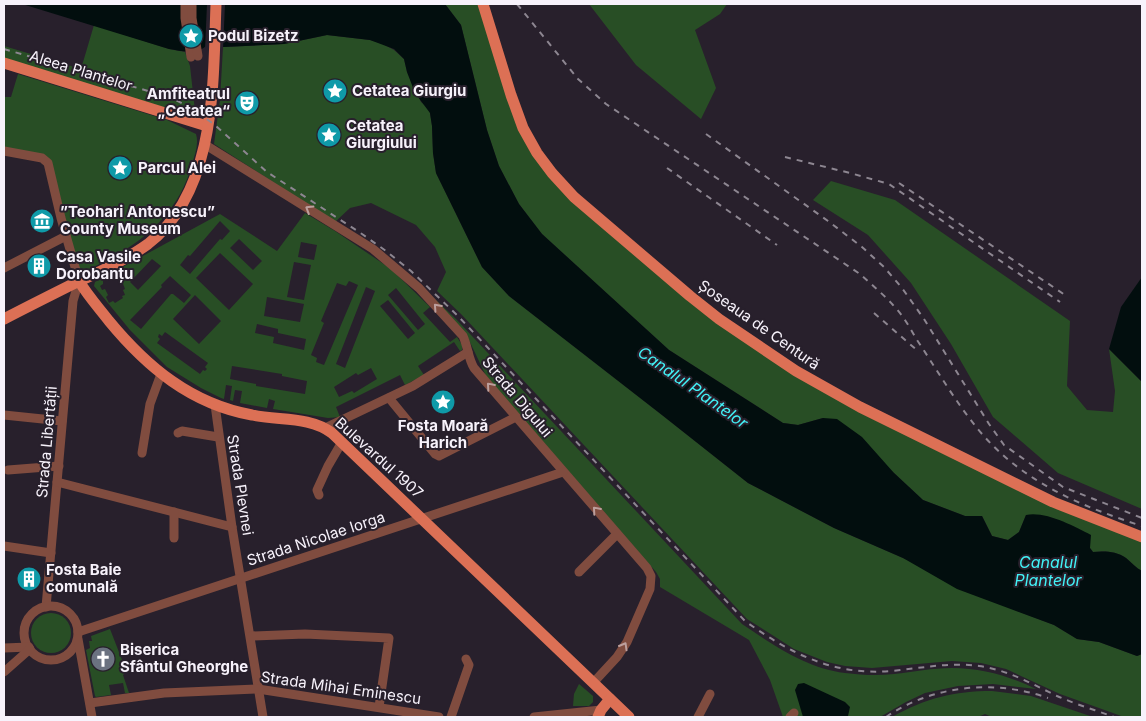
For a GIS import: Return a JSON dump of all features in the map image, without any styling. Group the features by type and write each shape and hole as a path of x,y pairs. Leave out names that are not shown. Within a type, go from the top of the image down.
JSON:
{"main road":[{"path":"4,319 129,257 163,230 179,209 190,190 204,144 212,93 216,4"},
{"name":"Șoseaua de Centură","path":"483,4 523,128 537,153 574,197 690,296 768,353 845,399 1052,502 1142,537"},
{"name":"Aleea Plantelor","path":"4,63 207,126"},
{"name":"Bulevardul 1907","path":"79,281 93,301 131,346 161,374 193,394 215,404 252,416 309,422 325,428 342,442 629,717"},
{"path":"599,714 610,699"}],"street":[{"path":"185,4 185,18 194,57 192,4"},
{"name":"Strada Digului","path":"204,144 374,249 420,288 463,336 469,360 474,368 647,568 652,582 627,642 618,656 593,683"},
{"path":"4,150 46,160 79,281"},
{"path":"4,268 66,236"},
{"name":"Strada Libertății","path":"46,607 73,301 79,281"},
{"path":"325,428 426,379 468,352"},
{"path":"142,453 151,398 161,374"},
{"path":"389,398 437,456 516,417"},
{"name":"Strada Plevnei","path":"215,404 218,437 263,717"},
{"path":"4,415 62,421"},
{"path":"178,433 182,431 218,437"},
{"path":"319,495 317,492 320,483 342,442"},
{"path":"8,470 58,466"},
{"name":"Strada Nicolae Iorga","path":"78,635 563,472"},
{"path":"57,482 232,528"},
{"path":"174,512 174,538"},
{"path":"579,572 617,534"},
{"path":"4,546 51,553"},
{"path":"78,635 70,652 57,659 43,658 30,648 25,635 27,622 35,612 46,607 59,607 69,613 75,621 78,635 92,717"},
{"path":"251,636 304,634 389,638 379,707"},
{"path":"4,648 30,648"},
{"path":"4,672 30,648"},
{"path":"451,717 469,665 466,659"},
{"name":"Strada Mihai Eminescu","path":"90,703 164,693 258,689 439,717"},
{"path":"698,717 710,694"},
{"path":"534,717 599,714"}],"green space":[{"path":"445,4 479,4 502,82 556,182 798,376 1142,541 1142,571 1118,554 1093,552 1090,548 1026,515 1019,532 1008,540 992,536 982,516 965,516 923,500 894,473 823,418 798,425 783,423 669,350 542,234 519,204 499,166 487,130 461,25"},
{"path":"589,4 727,4 720,14 695,30 716,88 701,119 636,65"},
{"path":"94,25 169,49 185,52 190,66 195,111 183,113 4,59 4,46 81,69"},
{"path":"327,35 370,40 383,44 394,50 404,59 407,72 421,102 428,108 430,113 436,173 482,267 509,296 748,483 834,528 1015,610 1054,625 1077,639 1099,642 1137,656 1142,654 1142,717 1124,717 1060,694 1006,669 981,663 952,661 872,668 845,666 827,662 794,649 747,619 461,314 437,291 446,272 435,247 416,225 371,203 350,208 335,222 214,144 220,100 223,47 284,44"},
{"name":"Parcul Alei","path":"18,74 167,120 196,134 196,149 185,183 176,201 165,216 152,230 120,253 84,271 76,272 48,163 4,151 4,97 11,97"},
{"path":"831,181 895,200 1070,321 1067,386 1087,410 1113,412 1115,391 1109,349 1142,382 1142,509 1058,473 993,417 951,344 911,283 868,235 813,200"},
{"path":"305,213 391,269 430,307 423,313 450,342 457,337 462,345 462,350 460,351 454,342 418,366 424,375 405,385 400,375 336,407 340,417 328,418 273,409 275,401 269,399 267,408 240,403 242,391 235,390 233,401 230,400 232,386 226,385 224,399 221,398 167,367 130,330 94,286 95,282 220,214 277,251","holes":["220,221 230,231 222,240 220,239 190,274 180,265","239,239 262,261 253,270 230,248","301,242 317,245 314,260 298,257","220,253 253,284 229,310 196,278","152,259 161,266 138,290 130,282","294,262 311,265 304,300 287,297","109,276 113,279 117,278 119,282 122,281 125,295 115,303 113,301 109,303 105,289 102,290 100,286 103,284 103,279","170,276 191,295 184,303 171,294 141,329 130,320","349,281 358,285 324,365 316,362 317,358 311,355 324,323 321,321 337,283 346,286","366,287 375,291 345,368 336,364","396,288 425,324 418,330 388,295","195,295 221,321 199,344 173,319","267,297 304,304 300,322 264,316","388,300 415,333 408,339 380,306","257,324 278,329 278,333 306,339 304,350 273,343 274,337 255,333","165,332 208,363 205,367 207,369 203,370 200,374 157,343 160,339 158,337 159,334 162,336","232,366 282,374 282,376 307,381 305,394 256,386 256,384 230,379","371,368 377,379 354,393 352,391 339,397 334,387 356,373 358,375"]},
{"path":"433,297 456,319 742,624 766,640 803,661 845,673 882,675 963,668 1016,680 1036,689 993,684 958,686 925,693 880,717 783,717 770,680 749,640 660,587 660,579 656,572 486,376 468,338"},
{"path":"55,613 62,616 68,622 71,633 70,641 62,650 55,653 47,653 40,650 32,641 31,629 34,622 43,614"},
{"path":"110,629 124,665 122,666 123,675 129,693 125,693 123,683 109,685 111,695 96,697 86,650 90,648 89,641 92,641 91,636"},
{"path":"579,684 593,696 593,702 589,706 573,706 574,694"},
{"path":"992,691 1031,696 1093,717 992,717 985,714 978,717 892,717 929,700 965,692"}],"water":[{"name":"Canalul Plantelor","path":"22,4 445,4 461,25 487,130 499,166 519,204 542,234 669,350 783,423 798,425 823,418 837,419 862,437 894,473 923,500 965,516 982,516 992,536 1008,540 1019,532 1026,515 1042,515 1059,520 1091,535 1090,548 1093,552 1110,552 1126,558 1142,571 1142,654 1137,656 1099,642 1077,639 1054,625 957,589 903,558 834,528 748,483 509,296 482,267 436,173 430,113 415,93 404,59 394,49 370,40 327,35 284,44 206,46 198,51 183,51 169,49"},
{"path":"1142,277 1142,382 1109,349 1121,307"},
{"path":"804,683 845,702 850,707 848,716 803,717 795,690 798,684"}],"pier":[{"path":"207,4 225,4 223,50 205,50"}],"railway":[{"path":"517,4 578,79 606,104 860,274 881,293 903,317 969,418 994,447 1012,463 1052,489 1074,500 1142,526"},
{"path":"4,49 172,98 196,111 216,126 267,172 386,251 411,271 458,316 745,621 762,633 796,653 832,666 851,670 871,672 957,665 990,668 1010,674 1064,699 1114,717"},
{"path":"706,134 828,221 884,267 924,319 1004,445 1063,487 1142,518"},
{"path":"785,157 889,184 1060,302"},
{"path":"667,168 777,245"},
{"path":"899,183 1065,295"},
{"path":"874,313 919,352"},
{"path":"886,717 904,706 924,698 965,688 1007,688 1048,698"}],"place":[{"name":"Podul Bizetz","path":"191,36"},
{"name":"Cetatea Giurgiu","path":"335,91"},
{"name":"Amfiteatrul „Cetatea“","path":"247,103"},
{"name":"Cetatea Giurgiului","path":"329,135"},
{"name":"Parcul Alei","path":"120,168"},
{"name":"”Teohari Antonescu” County Museum","path":"42,221"},
{"name":"Casa Vasile Dorobanțu","path":"39,266"},
{"name":"Fosta Moară Harich","path":"443,402"},
{"name":"Fosta Baie comunală","path":"29,579"},
{"name":"Biserica Sfântul Gheorghe","path":"103,659"}]}
